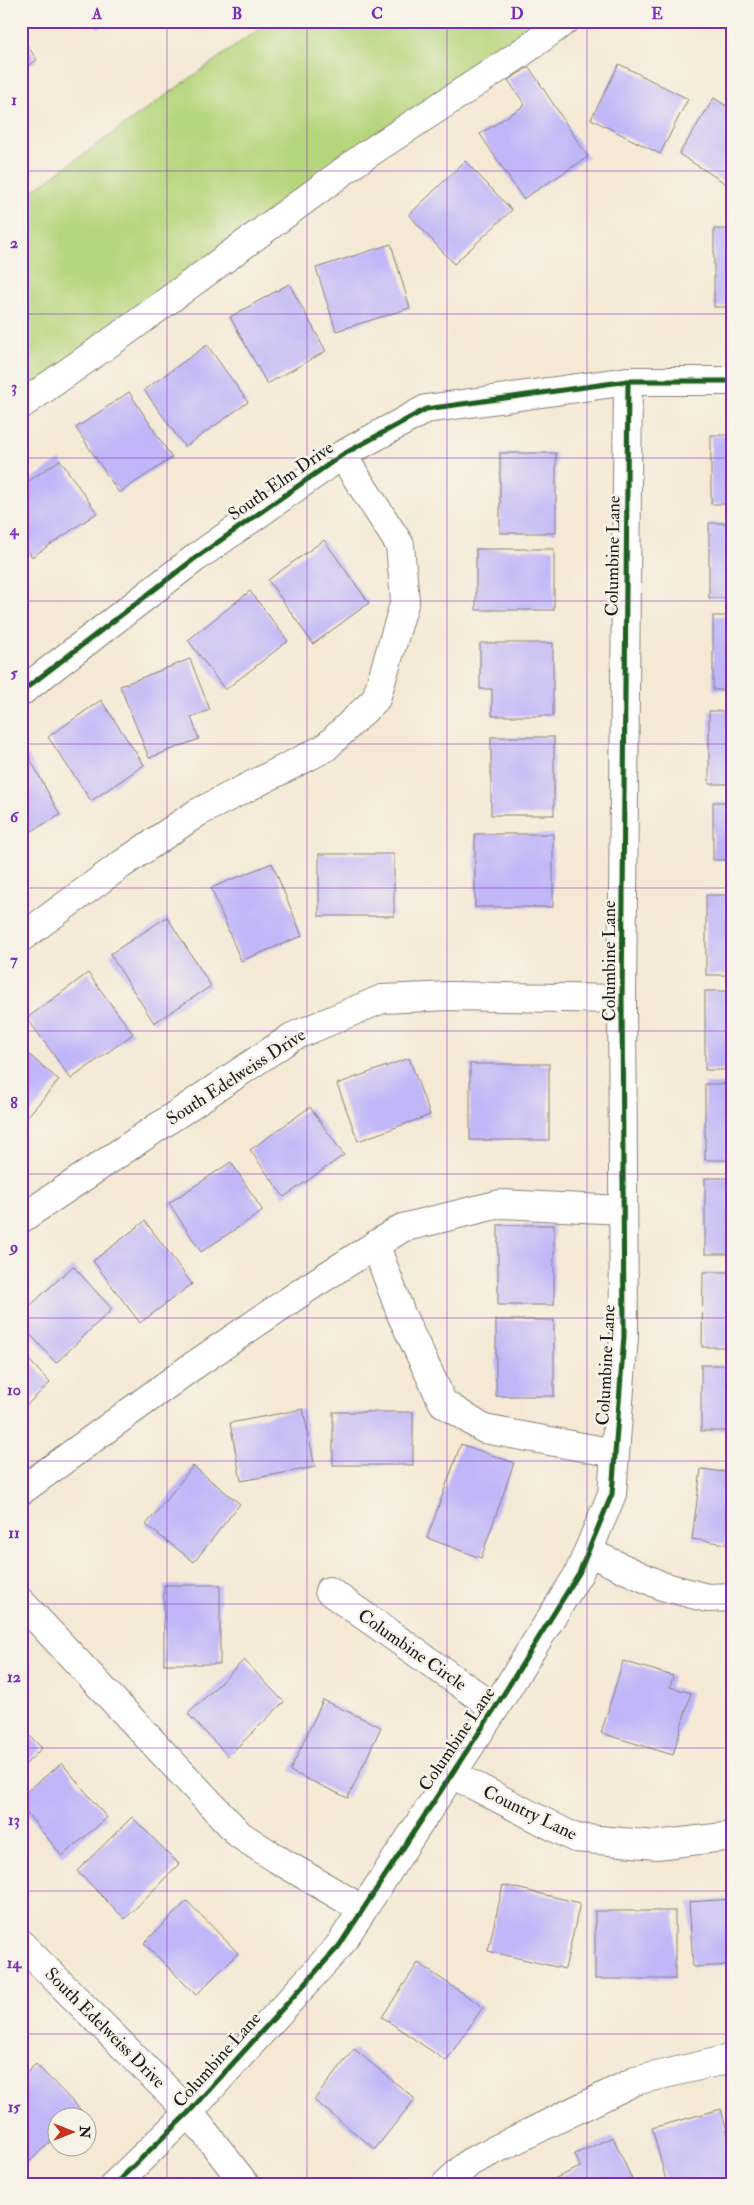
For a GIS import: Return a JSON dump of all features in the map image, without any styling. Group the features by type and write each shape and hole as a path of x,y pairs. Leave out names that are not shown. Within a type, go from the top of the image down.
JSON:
{"street":[{"path":"21,405 128,330 363,157 517,56 565,21"},
{"name":"South Elm Drive","path":"21,692 194,559 342,455 426,409 628,381 733,381"},
{"name":"Columbine Lane","path":"114,2184 189,2112 338,1946 450,1773 495,1708 579,1573 612,1494 624,1336 622,999 628,381"},
{"path":"21,938 197,813 325,748 376,699 405,602 400,545 342,455"},
{"name":"South Edelweiss Drive","path":"21,1219 292,1037 382,999 450,996 622,999"},
{"path":"21,1491 190,1368 309,1287 402,1228 500,1204 624,1210"},
{"path":"376,1246 401,1314 442,1403 484,1430 615,1453"},
{"path":"588,1552 662,1586 707,1598 733,1597"},
{"name":"Columbine Circle","path":"330,1591 495,1708"},
{"path":"21,1602 240,1835 362,1909"},
{"name":"Country Lane","path":"450,1773 575,1838 656,1845 733,1836"},
{"name":"South Edelweiss Drive","path":"21,1944 189,2112 245,2184"},
{"path":"446,2184 470,2162 635,2081 733,2058"}],"green space":[{"path":"270,21 562,21 21,398 21,199"}],"building":[{"path":"93,21 112,21 98,29"},
{"path":"21,36 37,60 21,70"},
{"path":"619,64 688,99 660,154 591,119"},
{"path":"529,67 588,157 523,199 480,134 525,105 508,80"},
{"path":"714,98 733,110 733,188 679,154"},
{"path":"465,161 512,210 454,264 409,215"},
{"path":"714,229 733,229 733,307 714,307"},
{"path":"391,244 410,308 336,331 316,268"},
{"path":"289,284 326,351 267,384 230,317"},
{"path":"207,345 248,402 185,447 144,390"},
{"path":"129,392 172,458 119,493 76,428"},
{"path":"711,435 733,435 733,504 711,504"},
{"path":"500,453 556,453 556,533 500,533"},
{"path":"60,460 97,513 32,557 21,541 21,486"},
{"path":"709,523 733,523 733,598 709,598"},
{"path":"324,540 369,603 313,644 268,580"},
{"path":"476,549 554,549 554,610 476,610"},
{"path":"250,591 288,641 225,690 188,640"},
{"path":"713,616 733,616 733,690 713,690"},
{"path":"480,643 553,643 553,716 492,716 492,689 480,689"},
{"path":"190,659 210,710 191,717 199,739 149,758 120,686"},
{"path":"101,700 144,765 91,801 48,737"},
{"path":"709,711 733,711 733,784 709,784"},
{"path":"491,737 554,737 554,815 491,815"},
{"path":"28,755 60,815 21,837 21,758"},
{"path":"713,802 733,802 733,860 713,860"},
{"path":"475,834 553,834 553,907 475,907"},
{"path":"319,854 394,854 394,916 319,916"},
{"path":"272,863 302,936 241,961 211,888"},
{"path":"706,895 733,895 733,975 706,975"},
{"path":"167,917 211,986 154,1023 110,954"},
{"path":"88,973 133,1034 71,1079 27,1018"},
{"path":"705,991 733,991 733,1070 705,1070"},
{"path":"21,1048 59,1080 21,1124"},
{"path":"409,1058 430,1115 358,1141 337,1084"},
{"path":"470,1064 549,1064 549,1140 470,1140"},
{"path":"705,1084 733,1084 733,1160 705,1160"},
{"path":"310,1107 344,1155 284,1197 250,1150"},
{"path":"231,1162 263,1211 201,1252 169,1203"},
{"path":"705,1178 733,1178 733,1254 705,1254"},
{"path":"145,1221 192,1284 140,1323 93,1261"},
{"path":"498,1225 554,1225 554,1305 498,1305"},
{"path":"73,1266 112,1309 56,1363 21,1324 21,1314"},
{"path":"703,1272 733,1272 733,1347 702,1347"},
{"path":"496,1320 554,1320 554,1396 496,1396"},
{"path":"21,1351 50,1383 21,1410"},
{"path":"701,1365 733,1365 733,1431 701,1431"},
{"path":"303,1409 315,1467 241,1481 230,1423"},
{"path":"333,1412 413,1412 413,1465 333,1465"},
{"path":"461,1444 514,1463 481,1558 427,1538"},
{"path":"193,1466 240,1504 194,1562 146,1525"},
{"path":"701,1469 733,1473 733,1545 692,1539"},
{"path":"164,1585 220,1585 220,1664 164,1664"},
{"path":"244,1660 284,1702 228,1756 188,1714"},
{"path":"623,1661 673,1676 670,1687 691,1693 673,1755 601,1733"},
{"path":"727,1668 733,1668 733,1707 731,1707"},
{"path":"323,1700 381,1727 348,1798 290,1771"},
{"path":"21,1727 42,1748 21,1769"},
{"path":"62,1763 107,1818 62,1856 21,1806 21,1796"},
{"path":"132,1817 179,1864 125,1919 77,1871"},
{"path":"503,1885 580,1903 565,1969 488,1951"},
{"path":"733,1899 733,1965 693,1967 689,1902"},
{"path":"187,1901 238,1953 196,1995 144,1943"},
{"path":"595,1911 675,1911 675,1979 595,1979"},
{"path":"418,1963 483,2007 446,2061 382,2017"},
{"path":"354,2049 415,2099 375,2149 314,2100"},
{"path":"36,2064 79,2108 48,2108 48,2144 24,2167 21,2164 21,2078"},
{"path":"721,2109 733,2152 733,2184 667,2184 652,2128"},
{"path":"613,2137 634,2184 543,2184 580,2167 575,2154"}],"cycle path":[{"path":"21,692 194,559 342,455 426,409 628,381 733,381"},
{"path":"115,2184 189,2112 339,1946 495,1708 579,1573 612,1494 624,1336 622,999 628,381"}]}
